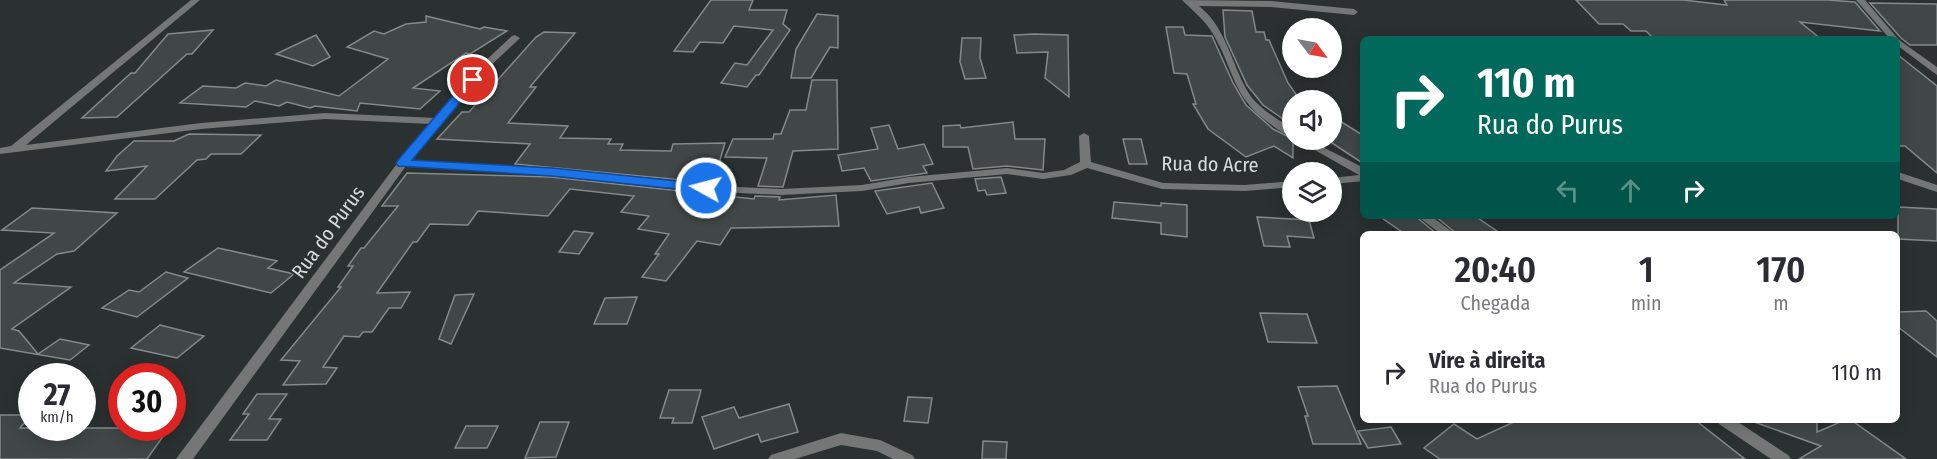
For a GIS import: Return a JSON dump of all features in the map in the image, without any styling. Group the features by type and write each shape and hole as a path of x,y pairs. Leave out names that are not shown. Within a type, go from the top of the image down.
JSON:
{"street":[{"path":"15,148 196,0"},
{"path":"1860,0 1892,36"},
{"path":"1188,2 1271,3 1354,12"},
{"path":"1188,2 1206,16 1222,39 1247,98 1282,127"},
{"name":"Rua do Purus","path":"184,459 436,121 485,66 515,38"},
{"path":"1900,43 1937,72"},
{"path":"0,151 211,125 325,116 436,121"},
{"path":"403,163 552,172 718,189 781,192 862,188 909,180 1007,171 1043,177 1086,165 1084,136"},
{"path":"1319,150 1360,174"},
{"name":"Rua do Acre","path":"1086,165 1162,186 1245,188 1282,185"},
{"path":"1342,179 1360,176"},
{"path":"1900,176 1937,189"},
{"path":"1428,219 1445,231"},
{"path":"1729,423 1783,459"},
{"path":"776,459 841,439 880,446 907,459"}],"building":[{"path":"711,0 753,0 749,10 787,10 783,24 790,30 759,75 756,75 747,87 721,83 735,63 747,65 773,30 734,26 723,43 700,42 693,52 674,51"},
{"path":"1576,0 1683,0 1727,5 1724,0 1855,2 1880,31 1800,22 1817,36 1651,36 1646,31 1631,31 1623,24 1599,24"},
{"path":"1870,3 1937,4 1937,45 1910,45"},
{"path":"1223,10 1252,11 1256,32 1264,32 1282,69 1282,78 1286,78 1293,90 1282,90 1282,118 1263,105 1247,85 1225,37"},
{"path":"817,14 838,16 838,48 830,47 811,78 791,78 796,49"},
{"path":"426,16 480,29 484,27 507,31 470,54 466,53 413,88 440,91 420,109 360,103 357,111 315,106 310,108 287,102 279,106 255,101 246,107 180,103 203,86 236,88 245,83 266,86 276,80 339,96 388,59 347,47 374,31 384,34 406,24 426,22"},
{"path":"1166,27 1183,27 1185,35 1212,36 1233,83 1246,105 1273,129 1282,134 1282,150 1293,150 1293,158 1274,146 1246,157 1208,129 1193,104 1196,104 1187,74 1174,73"},
{"path":"213,30 192,54 187,54 117,117 82,118 131,73 135,73 168,34"},
{"path":"544,32 575,33 530,87 536,87 508,123 568,126 560,138 611,139 608,144 623,144 620,150 671,151 673,144 725,143 713,183 515,164 530,144 437,139 462,112 469,112 536,37"},
{"path":"316,35 330,57 313,66 276,54"},
{"path":"1014,35 1068,35 1069,97 1045,78 1048,52 1017,53"},
{"path":"962,38 981,38 980,58 986,78 965,79 960,62"},
{"path":"1900,57 1937,86 1937,173 1905,146 1900,146"},
{"path":"812,80 837,80 838,149 793,151 783,187 758,186 767,158 725,157 733,139 773,139 774,134 781,134 790,110 806,110"},
{"path":"1013,122 1015,139 1045,139 1043,170 1007,166 973,169 968,147 943,147 943,126 960,125 961,128"},
{"path":"1342,122 1360,134 1360,161 1342,150"},
{"path":"889,125 898,149 924,144 933,164 923,166 927,173 871,181 864,168 842,171 838,155 878,149 871,128"},
{"path":"189,134 261,135 241,154 211,154 206,159 197,160 155,199 115,199 147,166 106,171 117,156 134,141 174,141"},
{"path":"1123,139 1141,139 1147,164 1129,164"},
{"path":"407,173 551,177 754,199 755,196 780,197 779,200 836,195 839,226 731,228 720,245 697,241 666,281 642,277 659,254 655,254 669,234 638,229 649,216 621,212 634,196 570,189 548,216 478,211 468,225 430,224 417,242 413,242 377,293 410,292 401,308 389,308 372,332 363,332 359,337 344,336 323,367 337,368 326,384 283,385 300,361 281,360 341,287 338,287 353,266 348,266 361,248 364,248 398,206 382,206"},
{"path":"1001,177 1006,193 987,195 985,190 978,191 975,179"},
{"path":"932,183 944,208 921,213 919,207 887,214 875,191"},
{"path":"1114,202 1161,206 1161,203 1187,205 1187,237 1161,234 1161,223 1112,218"},
{"path":"1900,207 1937,209 1937,241 1900,239 1900,231 1898,231"},
{"path":"32,208 117,213 74,251 57,254 14,283 71,287 12,329 19,331 38,354 60,339 89,345 70,360 0,348 0,270 54,233 2,230"},
{"path":"1257,217 1282,218 1282,222 1310,222 1314,238 1287,236 1290,247 1264,246"},
{"path":"1383,219 1419,219 1433,231 1401,231"},
{"path":"1439,219 1479,219 1497,231 1453,231"},
{"path":"574,231 593,233 579,254 559,252"},
{"path":"218,248 277,261 268,268 294,274 271,293 184,272"},
{"path":"166,272 188,278 137,317 102,308 129,290 139,292"},
{"path":"474,294 451,344 439,339 455,295"},
{"path":"637,297 627,324 594,324 605,298"},
{"path":"1926,311 1937,321 1937,357 1900,329 1900,312"},
{"path":"1260,313 1307,314 1317,343 1268,342"},
{"path":"160,325 204,336 177,358 131,348"},
{"path":"1337,386 1361,444 1313,444 1305,416 1308,416 1298,387"},
{"path":"669,390 701,390 692,423 672,423 674,418 660,418"},
{"path":"257,394 287,394 269,419 281,419 267,440 230,440 249,414 243,414"},
{"path":"908,397 932,398 928,423 904,421"},
{"path":"789,404 798,432 761,442 758,434 714,449 702,417 734,407 739,418"},
{"path":"0,415 18,415 18,441 96,441 96,428 108,428 108,441 160,441 147,459 0,459"},
{"path":"540,422 569,422 556,457 525,458"},
{"path":"1512,423 1699,423 1745,459 1440,459 1424,448 1454,424 1477,439"},
{"path":"1757,423 1817,423 1817,432 1838,423 1855,423 1906,459 1799,459 1821,446"},
{"path":"466,426 498,426 487,448 455,448"},
{"path":"1391,427 1401,444 1368,448 1358,431"},
{"path":"983,441 1007,442 1006,459 982,459"}],"route":[{"path":"473,80 436,121 403,163 552,172 706,188"}]}
